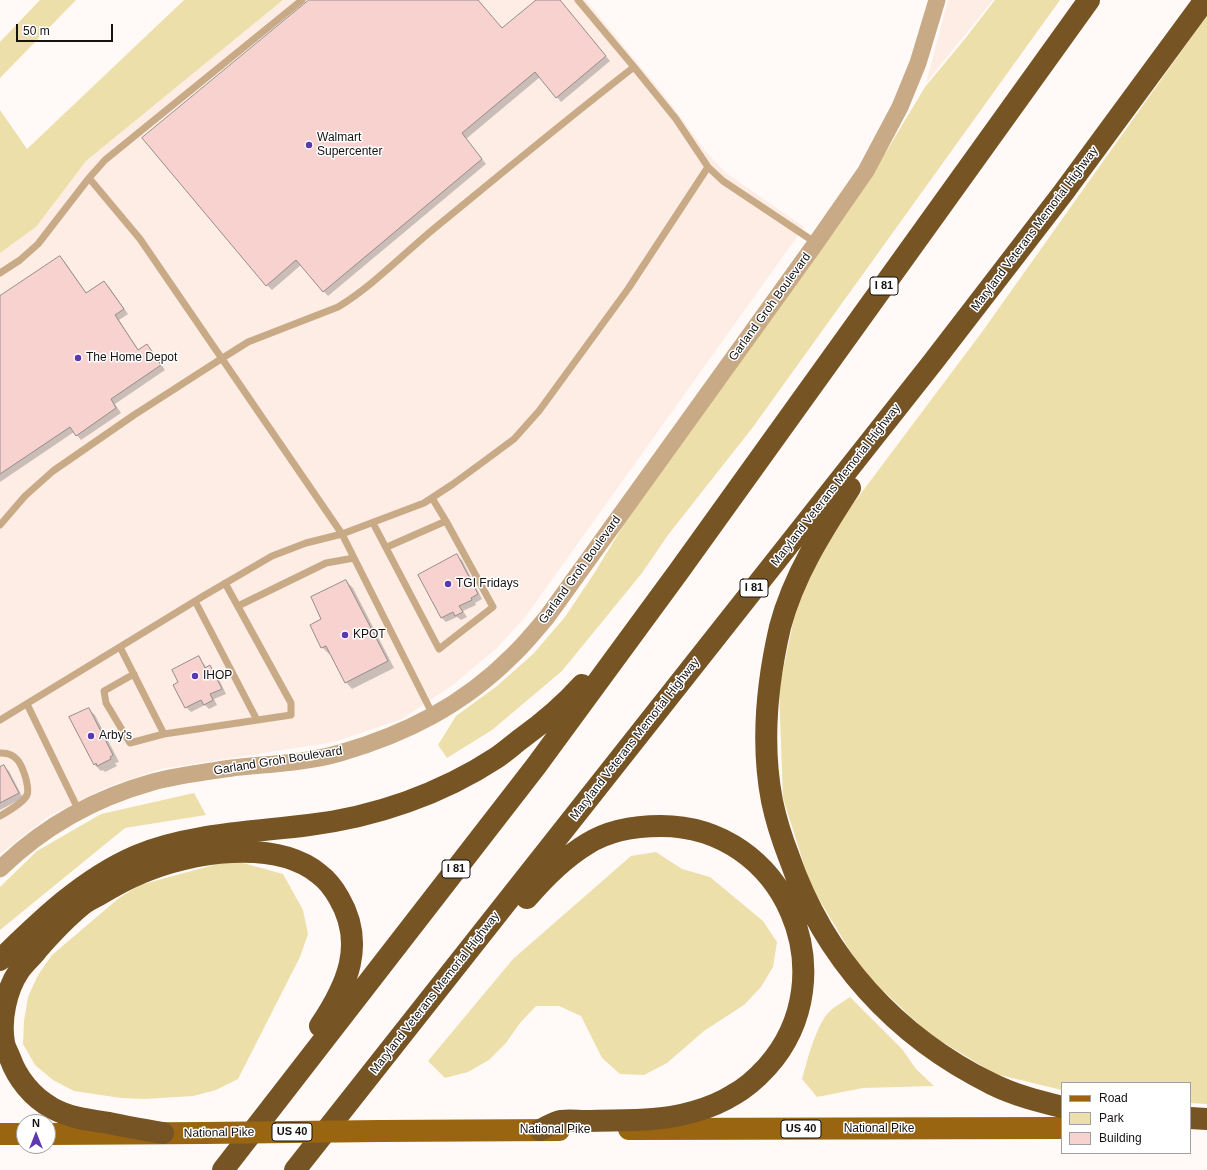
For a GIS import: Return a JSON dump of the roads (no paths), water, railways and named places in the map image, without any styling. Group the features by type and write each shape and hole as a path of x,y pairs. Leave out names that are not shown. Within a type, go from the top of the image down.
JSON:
{"highway":[{"name":"I 81","path":"226,1167 536,766 679,571 1089,0"},
{"name":"Maryland Veterans Memorial Highway","path":"296,1170 933,362 1063,193 1205,0"},
{"path":"933,362 831,516 793,588 781,625 775,651 768,709 767,755 772,801 782,840 808,904 824,933 839,955 869,993 921,1040 961,1068 993,1085 1032,1100 1061,1107"},
{"path":"0,960 37,924 74,892 108,870 137,855 169,845 203,838 312,824 354,817 388,808 424,795 462,777 496,758 548,718 576,692 679,571"},
{"path":"405,1032 546,877 587,844 613,832 640,826 667,826 691,829 718,838 747,855 767,873 782,894 796,923 802,952 803,985 797,1013 788,1038 774,1059 745,1087 734,1095 711,1106 654,1119 560,1121 540,1130"},
{"path":"164,1133 72,1117 51,1107 34,1095 21,1080 4,1043 3,1020 7,997 19,971 46,940 83,905 114,886 142,872 173,862 204,855 248,852 279,855 302,863 320,874 333,888 344,907 350,926 353,945 350,966 342,989 327,1016 226,1167"},
{"path":"1191,1118 1207,1119"}],"main road":[{"path":"1191,1127 1207,1127"},
{"name":"National Pike","path":"56,1134 1061,1128"},
{"path":"0,1134 16,1134"}],"street":[{"name":"Garland Groh Boulevard","path":"0,869 14,855 44,832 79,811 119,793 154,782 186,775 302,760 338,753 402,732 434,716 476,688 512,656 547,617 866,171 900,107 918,63 937,0"}],"lane":[{"path":"0,273 20,260 38,244 88,178 105,160 302,0"},
{"path":"578,0 676,119 708,167 723,181 816,242"},
{"path":"0,525 25,496 52,471 134,415 248,342 338,307 349,300 382,276 413,247 494,179 634,67"},
{"path":"0,720 195,601 272,556 306,543 342,534 424,503 454,484 514,439 539,411 628,288 708,167"},
{"path":"88,178 140,239 342,534 434,716"},
{"path":"373,522 439,649 493,606 432,498"},
{"path":"387,547 446,521"},
{"path":"238,606 326,563 354,558"},
{"path":"134,674 104,691 106,703 130,742 164,734 291,715 291,703 225,583"},
{"path":"195,601 257,720"},
{"path":"120,647 164,734"},
{"path":"27,704 79,811"},
{"path":"0,754 7,753 17,758 23,768 28,787 27,795 23,800 0,816"}],"place":[{"name":"Walmart Supercenter","path":"309,145"},
{"name":"The Home Depot","path":"78,358"},
{"name":"TGI Fridays","path":"448,584"},
{"name":"KPOT","path":"345,635"},
{"name":"IHOP","path":"195,676"},
{"name":"Arby's","path":"91,736"}]}
